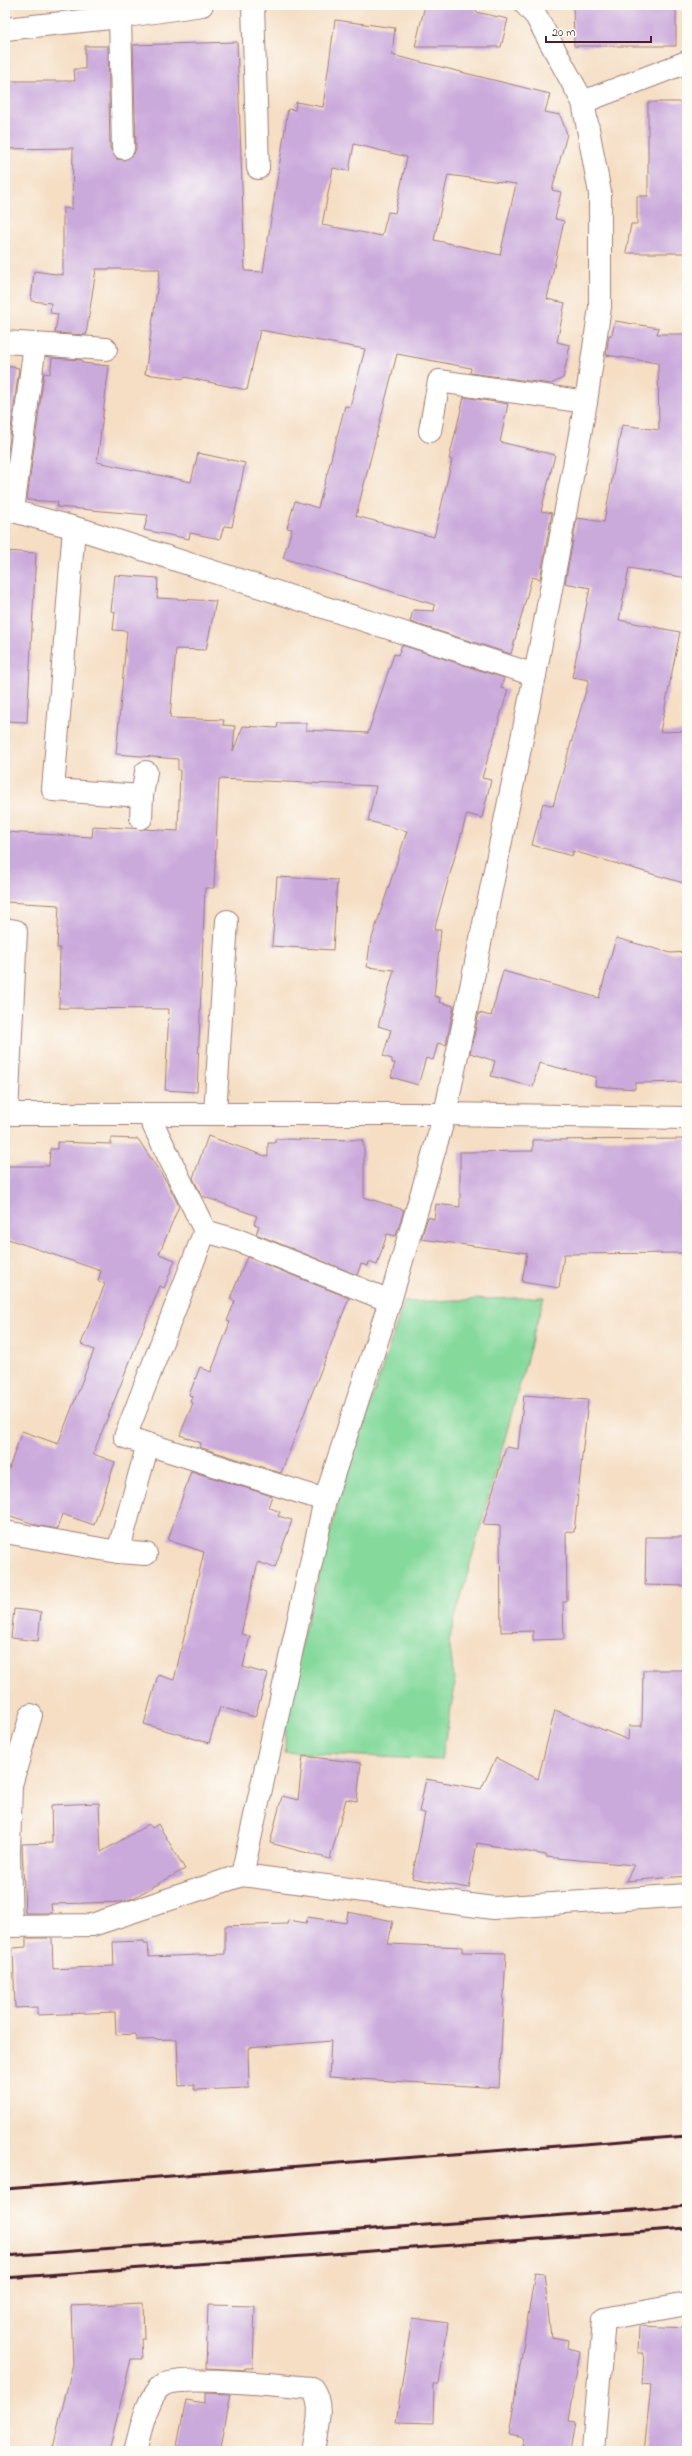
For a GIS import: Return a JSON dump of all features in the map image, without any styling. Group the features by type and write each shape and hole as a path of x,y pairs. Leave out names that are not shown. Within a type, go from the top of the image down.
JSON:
{"street":[{"path":"5,29 120,17 149,9 202,5"},
{"path":"253,5 258,168"},
{"path":"242,1875 325,1500 390,1301 445,1114 535,675 586,402 600,307 600,193 583,102 536,16 526,5"},
{"path":"120,17 123,148"},
{"path":"583,102 687,62"},
{"path":"5,342 106,349"},
{"path":"35,344 9,510 74,528 535,675"},
{"path":"430,431 439,381 586,402"},
{"path":"74,528 53,790 142,796"},
{"path":"141,818 142,796 146,772"},
{"path":"215,1114 227,921"},
{"path":"5,929 16,931 6,1114 445,1114 687,1118"},
{"path":"148,1114 205,1231 125,1437 325,1500"},
{"path":"205,1231 240,1241 390,1301"},
{"path":"118,1552 148,1444"},
{"path":"5,1532 118,1552 146,1554"},
{"path":"31,1715 11,1785 8,1926 92,1925 242,1875 493,1908 687,1895"},
{"path":"593,2451 604,2320 687,2304"},
{"path":"136,2451 150,2399 163,2385 188,2380 312,2388 319,2398 319,2413 312,2451"}],"green space":[{"path":"544,1297 449,1640 455,1687 441,1760 285,1752 286,1701 337,1506 404,1302"}],"building":[{"path":"425,5 477,5 476,12 508,19 501,47 415,47"},
{"path":"573,5 676,5 676,46 574,46"},
{"path":"335,20 395,28 392,55 550,94 545,112 560,115 567,134 552,190 561,192 555,219 564,221 547,299 565,303 557,342 570,345 563,378 551,384 470,373 471,368 397,354 356,516 434,537 452,460 449,459 464,397 508,404 500,442 555,455 541,511 552,513 540,579 532,577 511,654 410,622 413,610 434,611 435,605 283,558 292,529 287,528 295,501 318,508 345,406 350,407 365,349 260,330 247,390 184,377 184,379 145,374 160,269 96,269 86,335 55,333 58,314 50,313 51,303 31,301 34,271 63,275 63,208 72,209 73,148 5,149 5,81 75,81 74,69 85,69 85,46 108,46 110,148 117,159 124,160 134,154 136,148 133,45 237,42 245,271 263,272 288,109 295,110 296,102 323,107","holes":["354,144 407,157 395,213 388,212 382,236 322,225 333,168 349,171","448,175 516,184 500,255 434,240"]},
{"path":"648,102 687,102 687,253 626,253 631,224 637,224 637,196 648,196"},
{"path":"615,321 659,328 657,334 687,334 687,578 629,568 619,620 680,632 660,732 687,731 687,884 573,851 572,856 532,845 543,803 553,806 589,680 572,677 590,588 565,583 577,518 604,522 622,425 659,430 658,363 606,355 609,335 612,335"},
{"path":"52,358 82,360 82,363 109,366 97,462 191,482 198,453 245,463 232,527 224,526 220,539 190,533 189,539 144,530 148,515 57,507 58,502 27,500 44,373 50,374"},
{"path":"5,366 19,368 5,475"},
{"path":"5,551 36,553 27,722 5,721"},
{"path":"115,575 158,578 157,598 216,601 206,650 176,649 170,718 224,720 223,725 235,726 233,751 243,726 277,728 278,723 306,723 306,730 368,733 394,654 398,655 402,645 504,678 501,688 508,690 482,778 491,780 482,818 467,814 434,930 441,930 434,996 440,998 439,1002 454,1006 446,1045 438,1043 433,1060 426,1058 418,1085 391,1077 395,1063 392,1063 392,1059 383,1056 391,1030 378,1026 394,970 367,967 370,944 407,831 368,821 376,786 219,779 214,888 205,888 197,1092 165,1090 169,1009 59,1008 60,948 57,948 59,905 5,902 5,832 92,837 93,826 178,831 180,770 178,770 178,759 116,754 127,631 113,630 115,612 111,611"},
{"path":"277,877 337,880 333,950 272,946"},
{"path":"616,938 671,953 687,952 687,1082 635,1083 635,1089 595,1086 596,1077 539,1063 533,1087 491,1076 495,1061 470,1053 479,1013 491,1016 503,971 599,998"},
{"path":"208,1136 268,1157 268,1143 275,1143 275,1139 362,1140 364,1147 364,1197 404,1210 396,1236 387,1234 377,1265 369,1262 368,1266 361,1264 357,1275 256,1234 259,1226 254,1224 257,1216 202,1196 193,1178"},
{"path":"111,1138 138,1139 168,1184 179,1206 159,1254 175,1260 164,1288 160,1286 93,1454 115,1462 94,1525 62,1514 57,1529 40,1526 5,1514 5,1480 22,1431 58,1444 94,1350 81,1344 105,1284 98,1281 101,1271 5,1238 5,1166 49,1166 50,1149 57,1149 57,1142 111,1144"},
{"path":"687,1139 687,1253 564,1254 559,1288 522,1282 527,1253 421,1239 428,1217 434,1219 436,1204 460,1207 460,1152 533,1151 533,1140"},
{"path":"247,1257 349,1298 281,1473 199,1447 201,1443 180,1435 193,1403 190,1402 192,1396 189,1395 200,1367 211,1372 230,1322 227,1321 235,1301 230,1299"},
{"path":"524,1395 588,1400 574,1532 566,1531 567,1602 563,1602 564,1639 533,1640 533,1631 501,1632 500,1525 483,1524 506,1447 518,1449"},
{"path":"191,1471 272,1496 268,1507 280,1512 278,1516 292,1520 275,1568 258,1562 241,1634 250,1636 243,1667 268,1674 255,1717 220,1707 209,1743 144,1724 158,1675 174,1680 204,1552 168,1540"},
{"path":"646,1537 687,1537 687,1586 645,1585"},
{"path":"14,1609 41,1612 38,1641 11,1638"},
{"path":"643,1670 687,1670 687,1876 626,1881 634,1865 546,1857 546,1855 477,1843 469,1888 412,1878 425,1813 419,1812 426,1779 481,1789 496,1758 538,1779 555,1710 628,1740 629,1726 642,1726"},
{"path":"303,1756 361,1763 357,1801 346,1799 330,1859 270,1843 282,1796 298,1800"},
{"path":"99,1803 101,1852 149,1824 152,1828 158,1824 185,1869 133,1898 122,1902 51,1904 52,1913 25,1913 22,1844 52,1843 51,1805"},
{"path":"348,1912 393,1921 388,1944 463,1947 463,1952 506,1953 499,2088 329,2077 331,2041 248,2048 249,2088 194,2090 194,2085 179,2086 177,2039 136,2040 135,2034 116,2035 115,2012 37,2015 37,2007 15,2008 13,1948 26,1947 26,1938 52,1938 53,1969 114,1966 113,1942 144,1941 144,1944 148,1944 149,1957 225,1954 225,1926 287,1924 288,1920 306,1923 308,1917 346,1923"},
{"path":"535,2272 544,2273 551,2337 569,2340 568,2348 580,2351 569,2421 575,2422 570,2451 522,2451 525,2438 509,2435"},
{"path":"143,2303 144,2339 141,2339 142,2359 131,2359 109,2451 52,2451 73,2364 71,2306"},
{"path":"208,2305 255,2306 253,2368 245,2368 245,2370 206,2368"},
{"path":"412,2318 448,2323 439,2384 434,2384 433,2423 396,2422"},
{"path":"639,2326 687,2328 687,2451 644,2451 651,2385 642,2384 644,2353 638,2353"},
{"path":"205,2393 231,2394 220,2451 176,2451 186,2400 205,2403"}],"railway":[{"path":"5,2189 687,2136"},
{"path":"5,2256 687,2206"},
{"path":"5,2278 687,2228"}]}
